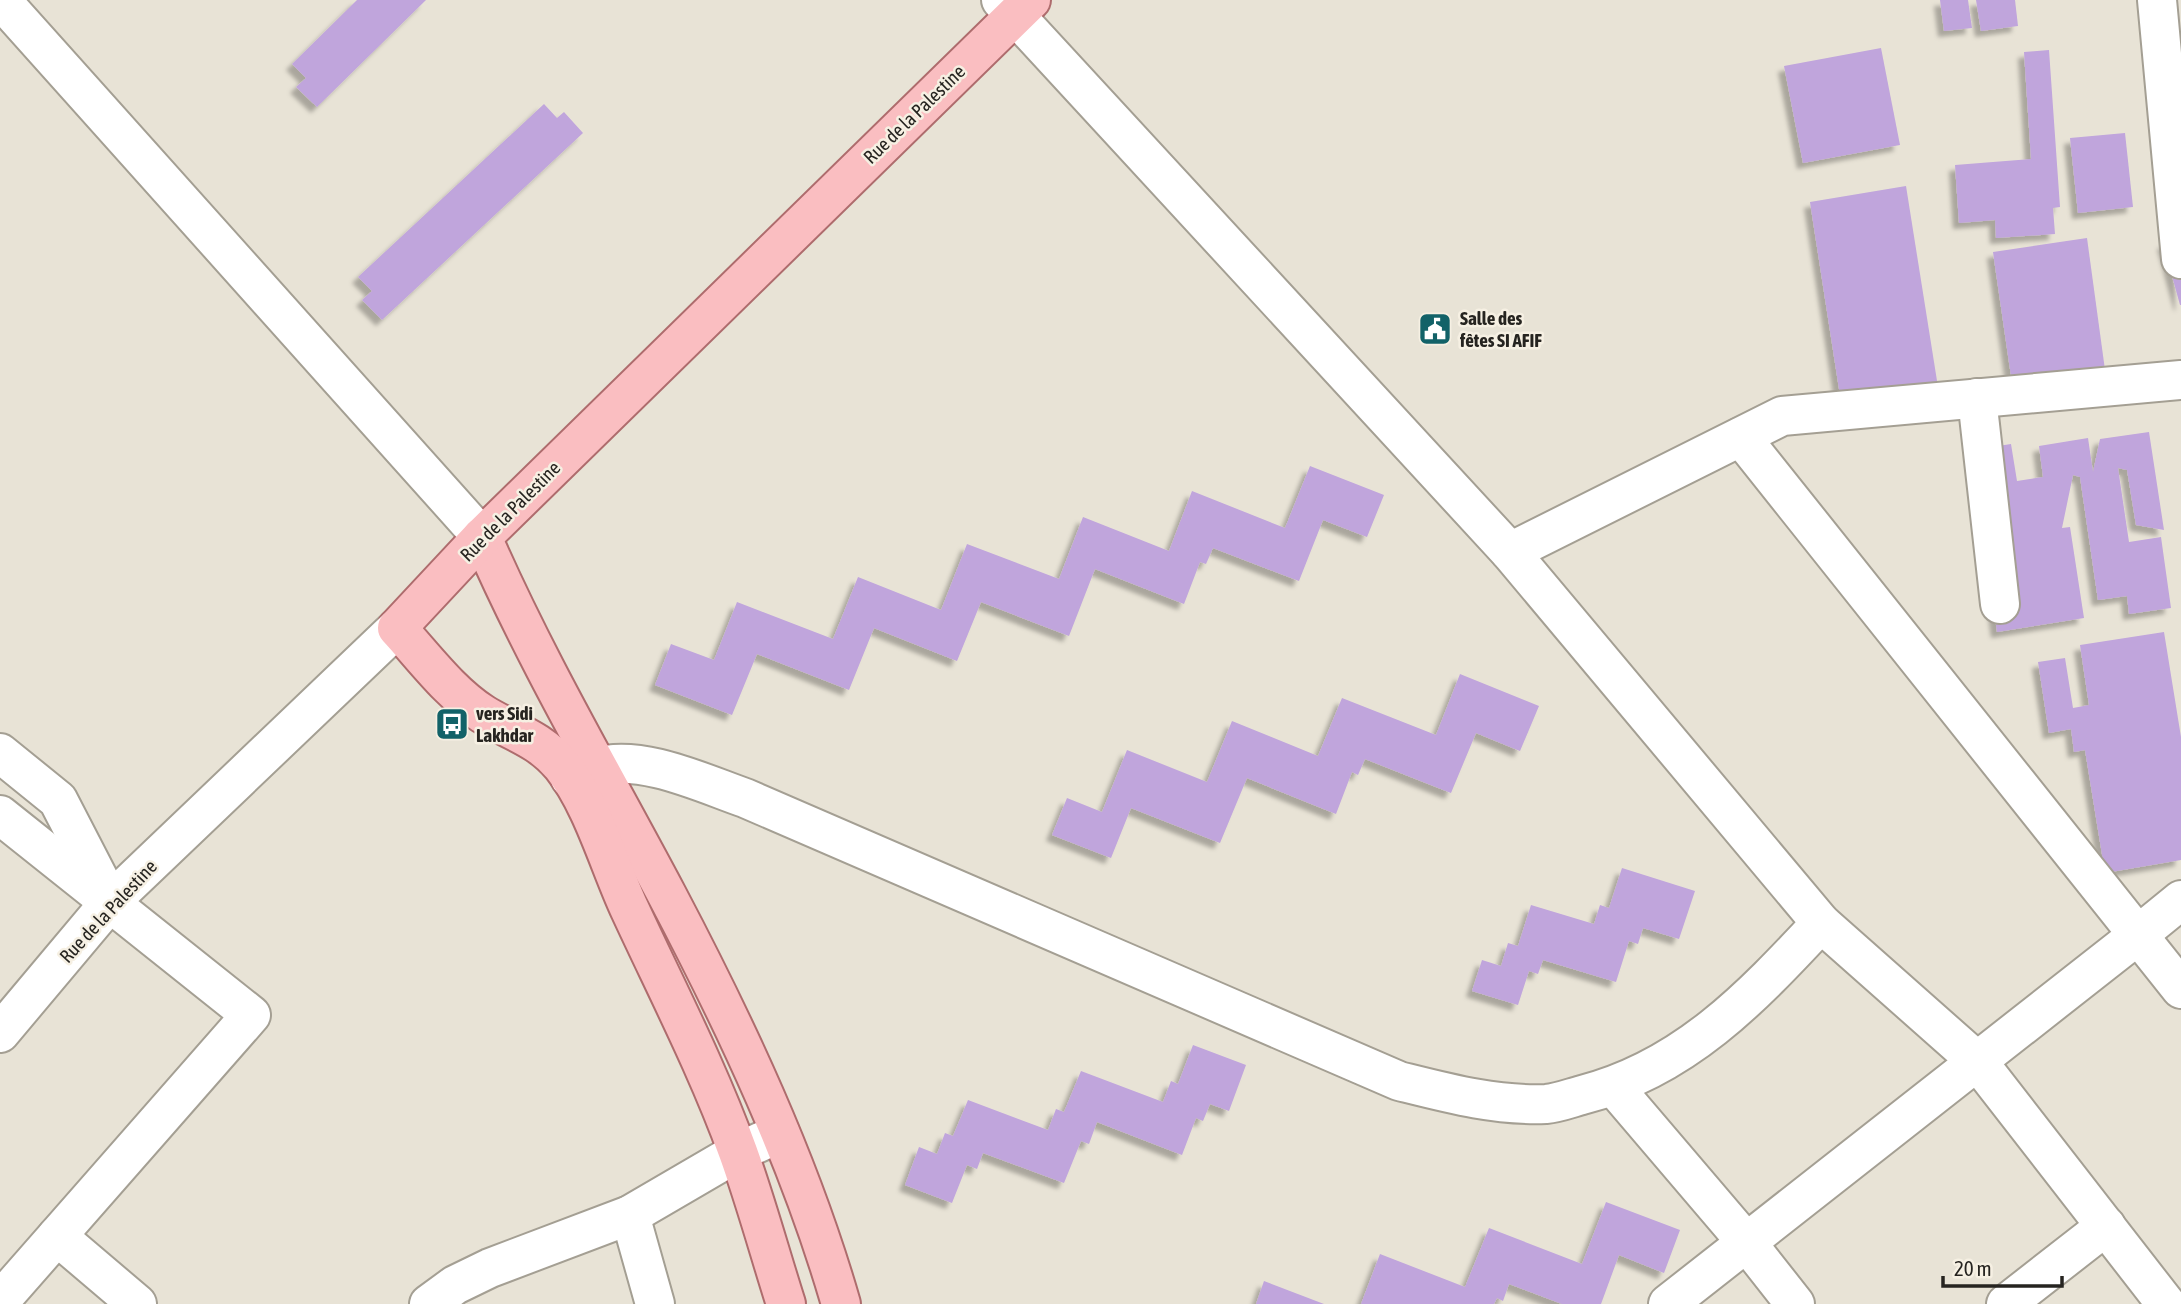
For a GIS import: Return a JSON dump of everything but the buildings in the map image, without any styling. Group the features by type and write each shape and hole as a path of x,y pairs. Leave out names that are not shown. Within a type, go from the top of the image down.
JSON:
{"main road":[{"name":"Rue de la Palestine","path":"397,628 482,537 1016,5"},
{"path":"482,537 583,772 680,921 729,1020 780,1133 823,1243 841,1304"},
{"path":"397,628 462,697 484,714 528,736 583,772"},
{"path":"583,772 590,816 630,909 691,1038 738,1152 786,1304"}],"street":[{"path":"1,0 482,537"},
{"path":"2157,0 2181,259"},
{"path":"1016,5 1510,552 1821,923 1979,1062 2166,1304"},
{"path":"1510,552 1782,416 2181,380"},
{"path":"1977,398 2000,604"},
{"path":"1741,437 2181,989"},
{"name":"Rue de la Palestine","path":"0,1032 110,902 397,628"},
{"path":"0,753 58,800 110,902"},
{"path":"583,772 627,765 658,768 745,798 1399,1081 1473,1100 1548,1104 1614,1087 1679,1055 1758,990 1821,923"},
{"path":"0,815 251,1015 0,1301"},
{"path":"1668,1304 1979,1062 2181,900"},
{"path":"1614,1087 1747,1243 1795,1304"},
{"path":"429,1304 455,1285 490,1268 630,1215 738,1152 780,1133"},
{"path":"630,1215 656,1304"},
{"path":"2006,1304 2106,1226"},
{"path":"57,1236 137,1304"}],"place":[{"name":"Salle des fêtes SI AFIF","path":"1435,329"},
{"name":"vers Sidi Lakhdar","path":"452,724"}]}
